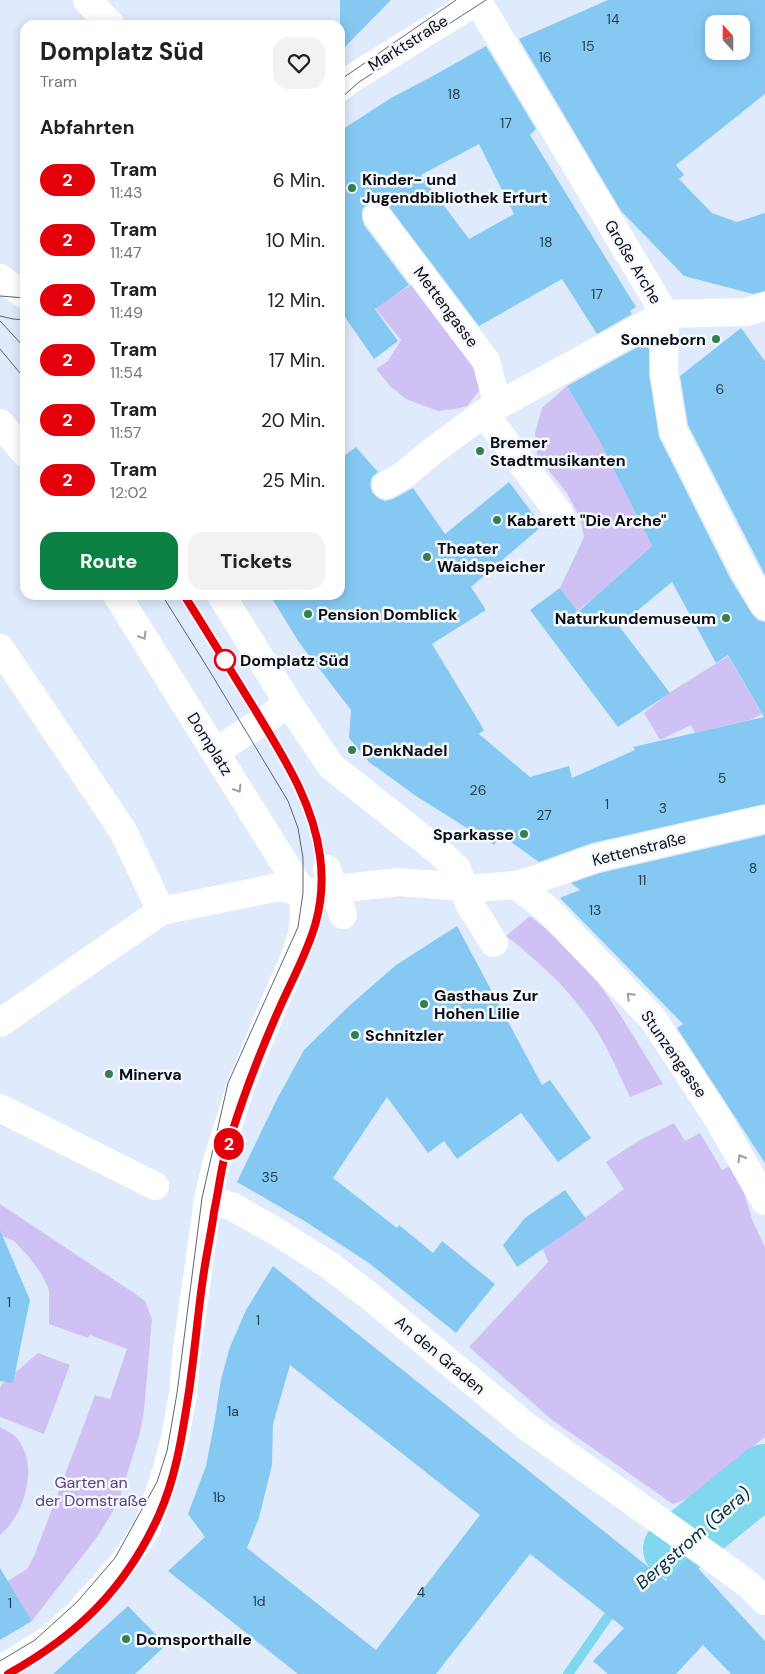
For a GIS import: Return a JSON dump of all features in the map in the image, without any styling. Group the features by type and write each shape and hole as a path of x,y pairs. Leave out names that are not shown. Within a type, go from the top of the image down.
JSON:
{"street":[{"path":"87,0 106,20"},
{"name":"Marktstraße","path":"345,84 477,0 502,41"},
{"name":"Große Arche","path":"502,41 665,314 664,372 673,430 744,570 765,606"},
{"name":"Mettengasse","path":"377,216 486,361 491,409 559,513"},
{"path":"0,278 20,291"},
{"path":"386,485 404,475 430,453 491,409 665,314 747,312 765,306"},
{"path":"0,423 20,447"},
{"name":"Domplatz","path":"0,1670 48,1640 78,1614 124,1562 147,1528 168,1469 183,1394 187,1349 220,1195 216,1164 241,1085 294,959 302,935 304,917 303,893 120,600"},
{"path":"224,600 289,704 331,766 437,850 457,869 464,899 494,943"},
{"path":"0,648 123,831 161,911"},
{"path":"227,744 289,704"},
{"name":"Kettenstraße","path":"516,885 596,858 765,819"},
{"path":"331,879 344,915"},
{"path":"0,1023 161,911 279,887 303,893 331,879 398,882 464,899"},
{"path":"464,899 477,888 516,885"},
{"name":"Stunzengasse","path":"516,885 547,909 653,1019 717,1117 765,1201"},
{"path":"0,1108 155,1186"},
{"name":"An den Graden","path":"220,1195 231,1206 329,1265 367,1294 526,1426 749,1585 765,1601"}],"green space":[{"path":"411,285 439,322 476,365 480,381 479,391 467,406 438,411 406,399 390,386 376,369 388,361 401,340 368,299 388,286 395,295"},
{"path":"567,386 600,442 652,546 577,611 560,588 584,537 580,518 567,493 537,456 535,433 542,408"},
{"path":"728,656 762,714 750,720 695,733 691,725 660,740 644,713 669,693"},
{"path":"530,916 553,935 589,971 618,1012 663,1084 630,1097 602,1040 582,1009 552,975 506,936"},
{"path":"674,1123 685,1141 700,1133 722,1170 735,1163 753,1222 765,1247 765,1437 690,1498 673,1504 552,1420 469,1347 548,1262 543,1249 624,1189 606,1162 640,1140"},
{"name":"Garten an der Domstraße","path":"0,1204 145,1301 152,1319 144,1411 140,1433 118,1503 98,1536 32,1621 10,1585 3,1584 27,1569 35,1554 95,1395 110,1399 127,1349 90,1335 88,1338 49,1324 49,1290 42,1275 29,1257 14,1241 0,1235"},
{"path":"38,1353 70,1365 44,1434 0,1417 0,1388 2,1384"},
{"path":"0,1427 16,1437 23,1448 27,1461 28,1475 26,1489 16,1515 0,1535"}],"building":[{"path":"340,0 391,0 345,47 345,20 340,20"},
{"path":"608,0 765,0 765,94 676,165 684,175 679,179 712,213 737,222 765,213 765,291 753,294 684,276 621,211 519,39"},
{"path":"486,46 536,129 530,135 636,307 630,311 632,314 597,334 562,279 479,326 389,207 383,201 375,201 367,204 362,210 364,225 409,285 375,309 398,341 374,359 345,317 345,128 391,98","holes":["479,144 514,214 469,239 421,175"]},
{"path":"741,328 765,361 765,575 688,425 680,376"},
{"path":"645,343 649,349 649,374 659,437 730,578 752,614 758,620 765,622 765,804 592,843 539,862 501,835 494,845 416,796 369,762 349,738 351,710 298,641 273,600 345,600 345,455 356,447 378,472 372,477 370,484 372,492 378,498 385,501 393,499 413,488 445,534 509,482 542,526 471,587 486,610 432,644 484,730 479,734 530,777 569,766 572,778 635,750 633,747 764,717 728,655 716,663 672,582 619,626 670,693 618,727 530,610 560,588 578,612 652,546 600,442 567,386"},
{"path":"765,835 765,1163 677,1028 683,1024 560,898 580,890 571,883 600,873"},
{"path":"457,926 542,1085 550,1080 591,1138 558,1162 521,1113 457,1159 444,1141 428,1153 387,1097 333,1178 397,1228 399,1225 433,1253 442,1241 495,1284 456,1333 369,1263 306,1222 237,1182 277,1099 304,1050 349,1006 396,965"},
{"path":"565,1190 586,1219 517,1267 503,1245 525,1218"},
{"path":"0,1230 30,1300 13,1383 0,1381"},
{"path":"273,1266 666,1581 687,1559 694,1564 765,1641 765,1674 731,1674 703,1645 676,1674 608,1674 593,1661 624,1628 530,1554 436,1674 298,1674 168,1571 205,1537 188,1514 206,1466 221,1379 230,1347 246,1310","holes":["290,1365 480,1515 376,1650 247,1548 259,1518 272,1465 273,1424"]},
{"path":"0,1568 32,1621 0,1640"},
{"name":"Domsporthalle","path":"128,1606 166,1645 135,1674 53,1674"}],"waterway":[{"name":"Bergstrom (Gera)","path":"674,1549 765,1475"},
{"name":"Bergstrom (Gera)","path":"643,1580 674,1549"},
{"name":"Bergstrom (Gera)","path":"568,1674 617,1606"}],"tram line":[{"path":"345,77 456,0"},
{"path":"345,95 359,82 486,0"},
{"path":"0,296 20,298"},
{"path":"0,316 20,320"},
{"path":"0,321 20,343"},
{"path":"0,349 20,373"},
{"path":"0,1661 35,1640 77,1602 115,1558 157,1482 167,1451 177,1393 202,1198 228,1083 298,927 303,893 303,858 298,828 288,801 165,600"},
{"path":"8,1674 27,1664 66,1636 97,1610 130,1569 159,1514 178,1460 190,1386 203,1279 224,1160 251,1077 319,917 321,858 310,812 295,777 187,600"},
{"name":"2","path":"8,1674 27,1664 66,1636 97,1610 130,1569 160,1514 178,1460 190,1386 202,1279 224,1160 251,1077 276,1015 310,942 318,917 321,891 321,858 316,830 310,812 295,777 187,600"}],"place":[{"name":"Kinder- und Jugendbibliothek Erfurt","path":"352,188"},
{"name":"Sonneborn","path":"716,339"},
{"name":"Bremer Stadtmusikanten","path":"480,451"},
{"name":"Kabarett \"Die Arche\"","path":"497,520"},
{"name":"Theater Waidspeicher","path":"427,557"},
{"name":"Pension Domblick","path":"308,614"},
{"name":"Naturkundemuseum","path":"726,618"},
{"name":"Domplatz Süd","path":"225,660"},
{"name":"DenkNadel","path":"352,750"},
{"name":"Sparkasse","path":"524,834"},
{"name":"Gasthaus Zur Hohen Lilie","path":"424,1004"},
{"name":"Schnitzler","path":"355,1035"},
{"name":"Minerva","path":"109,1074"},
{"name":"Domsporthalle","path":"126,1639"}]}
